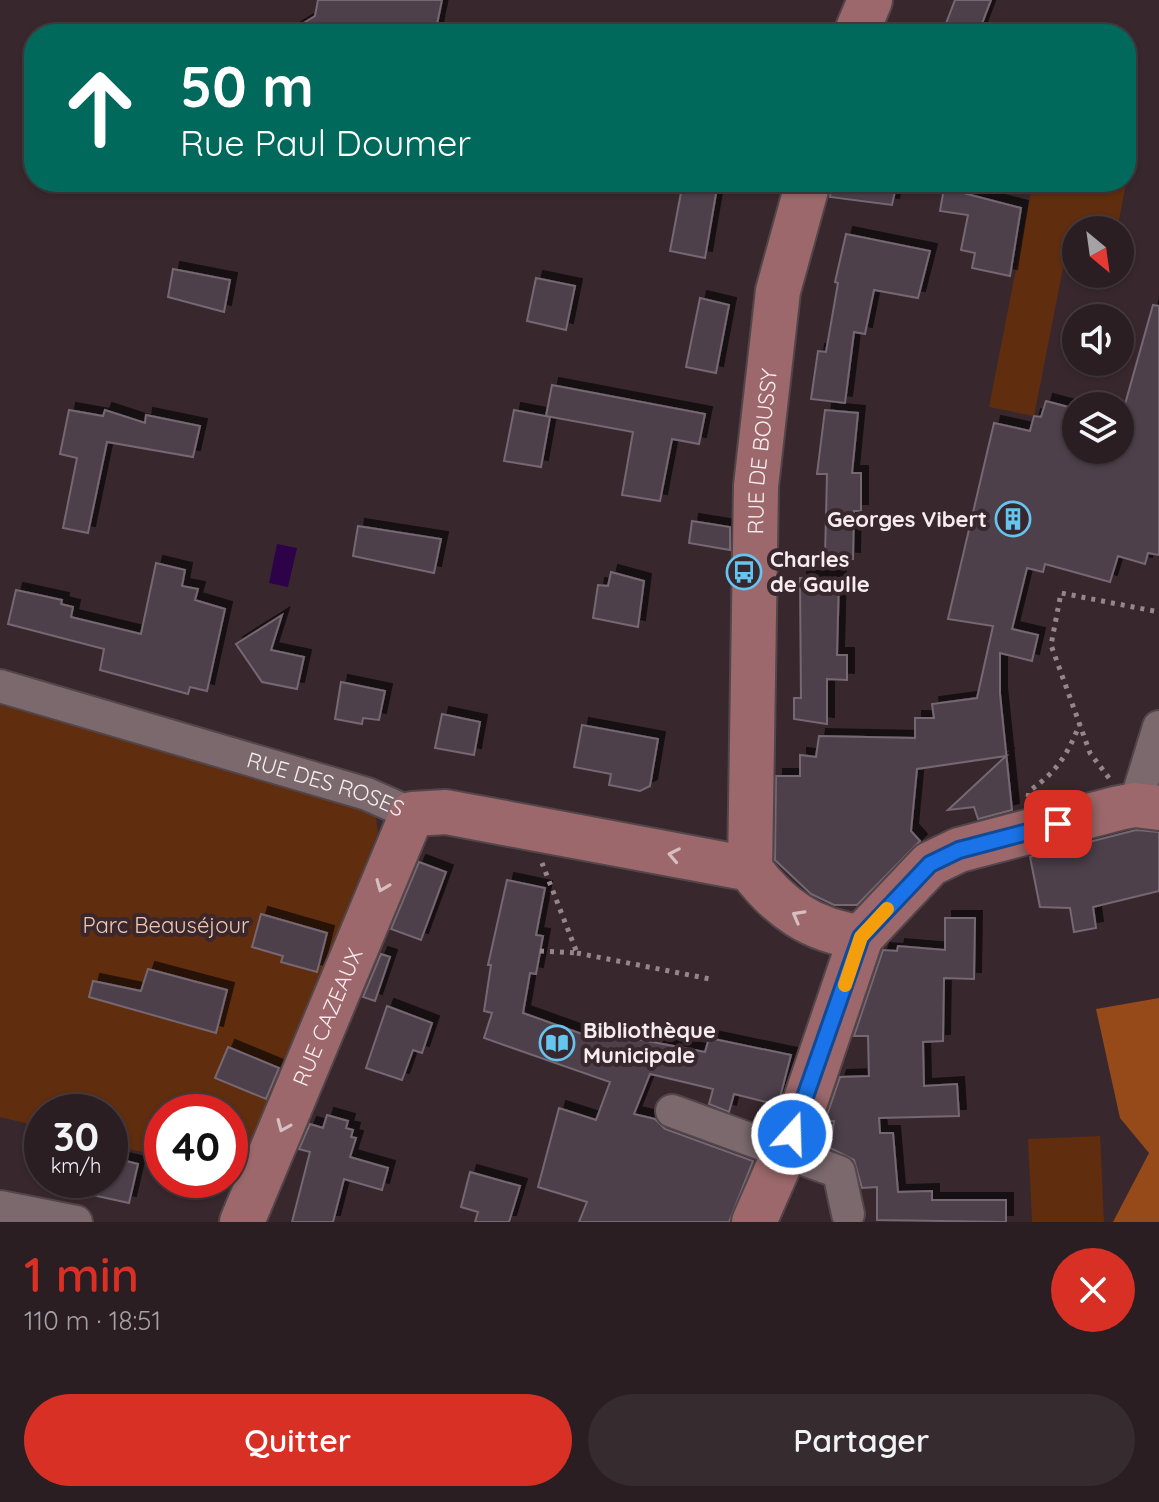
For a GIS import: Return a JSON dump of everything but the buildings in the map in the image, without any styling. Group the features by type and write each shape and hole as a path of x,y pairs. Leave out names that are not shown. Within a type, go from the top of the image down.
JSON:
{"street":[{"path":"860,24 870,0"},
{"name":"RUE DE BOUSSY","path":"750,869 756,486 778,291 805,192"},
{"name":"RUE DES ROSES","path":"0,686 367,794 412,814 446,812 750,869"},
{"path":"754,1222 800,1117 861,937 930,864 959,850 1138,807 1159,727"},
{"name":"RUE CAZEAUX","path":"242,1222 412,814"},
{"path":"750,869 771,897 791,913 839,934 861,937"},
{"path":"672,1111 839,1172 848,1214"},
{"path":"0,1207 76,1222"}],"path":[{"path":"1138,807 1113,784 1090,753 1051,645 1061,593 1159,612"},
{"path":"1028,832 1025,805 1029,791 1053,775 1069,752 1080,722"},
{"path":"541,862 577,953"},
{"path":"540,951 577,953 710,979"}],"green space":[{"path":"1031,192 1124,192 1120,216 1062,216 1062,273 1034,416 989,407"},
{"name":"Parc Beauséjour","path":"0,704 375,812 378,832 248,1167 248,1094 144,1094 144,1152 128,1148 128,1094 24,1094 24,1123 0,1117"},
{"path":"1100,1136 1104,1222 1032,1222 1028,1139"}],"shaded area":[{"path":"277,544 297,548 288,587 269,583"},
{"path":"1159,998 1159,1222 1113,1222 1149,1153 1120,1118 1096,1009"}],"slow traffic":[{"path":"845,985 861,937 887,909"}],"place":[{"name":"Georges Vibert","path":"1013,519"},
{"name":"Charles de Gaulle","path":"744,572"},
{"name":"Bibliothèque Municipale","path":"557,1043"}],"route":[{"path":"792,1134 861,937 930,864 959,850 1058,824"}]}
